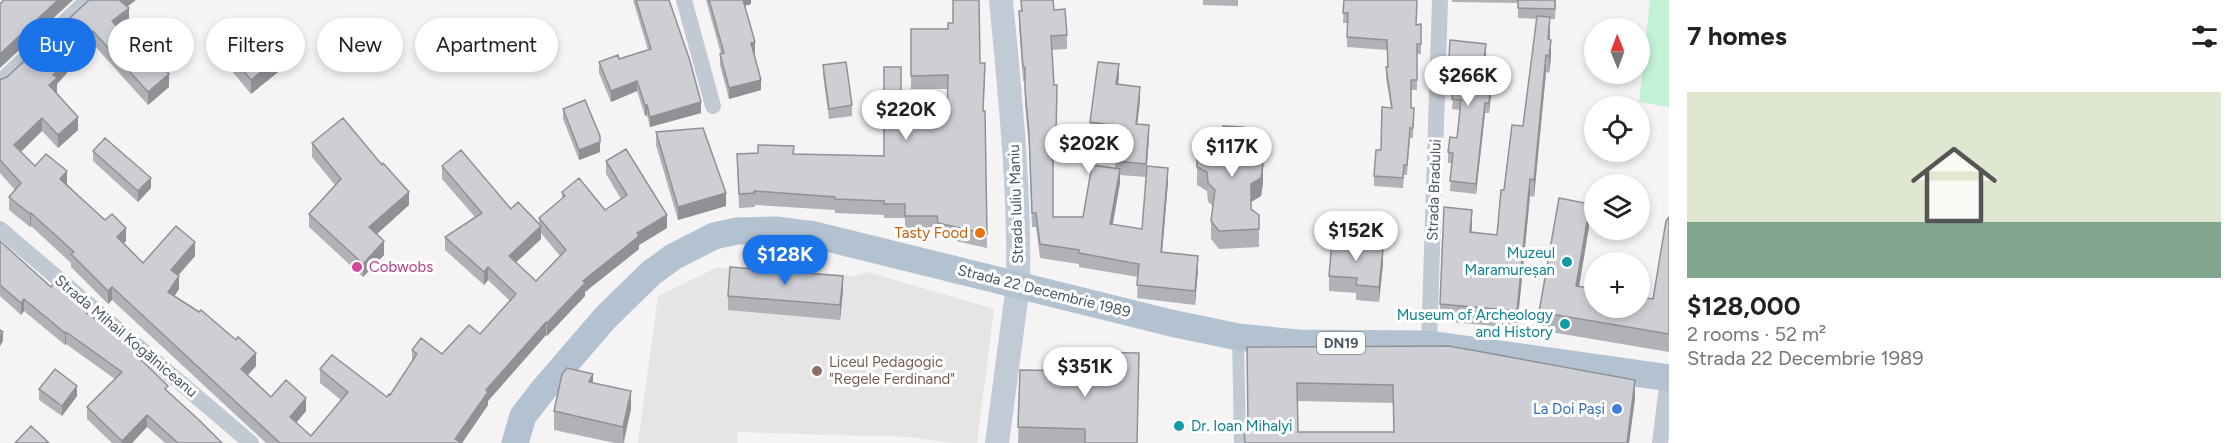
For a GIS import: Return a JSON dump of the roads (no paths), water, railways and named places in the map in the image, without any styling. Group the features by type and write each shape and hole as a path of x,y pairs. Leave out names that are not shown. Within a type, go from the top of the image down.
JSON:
{"main road":[{"name":"Strada Iuliu Maniu","path":"998,443 1018,285 1017,186 1001,0"},
{"name":"Strada 22 Decembrie 1989","path":"515,443 523,416 543,390 605,318 651,273 673,257 714,236 737,231 815,235 1171,323 1238,337 1298,343 1429,344 1669,378"}],"street":[{"path":"0,82 88,0"},
{"path":"684,0 713,106"},
{"name":"Strada Bradului","path":"1429,344 1440,0"},
{"name":"Strada Mihail Kogălniceanu","path":"0,229 251,443"},
{"path":"1238,337 1240,443"},
{"path":"1660,443 1669,378"}],"place":[{"name":"Tasty Food","path":"980,233"},
{"name":"Muzeul Maramureșan","path":"1567,262"},
{"name":"Cobwobs","path":"357,267"},
{"name":"Museum of Archeology and History","path":"1565,324"},
{"name":"Liceul Pedagogic \"Regele Ferdinand\"","path":"817,371"},
{"name":"La Doi Pași","path":"1617,409"},
{"name":"Dr. Ioan Mihalyi","path":"1179,426"}]}
